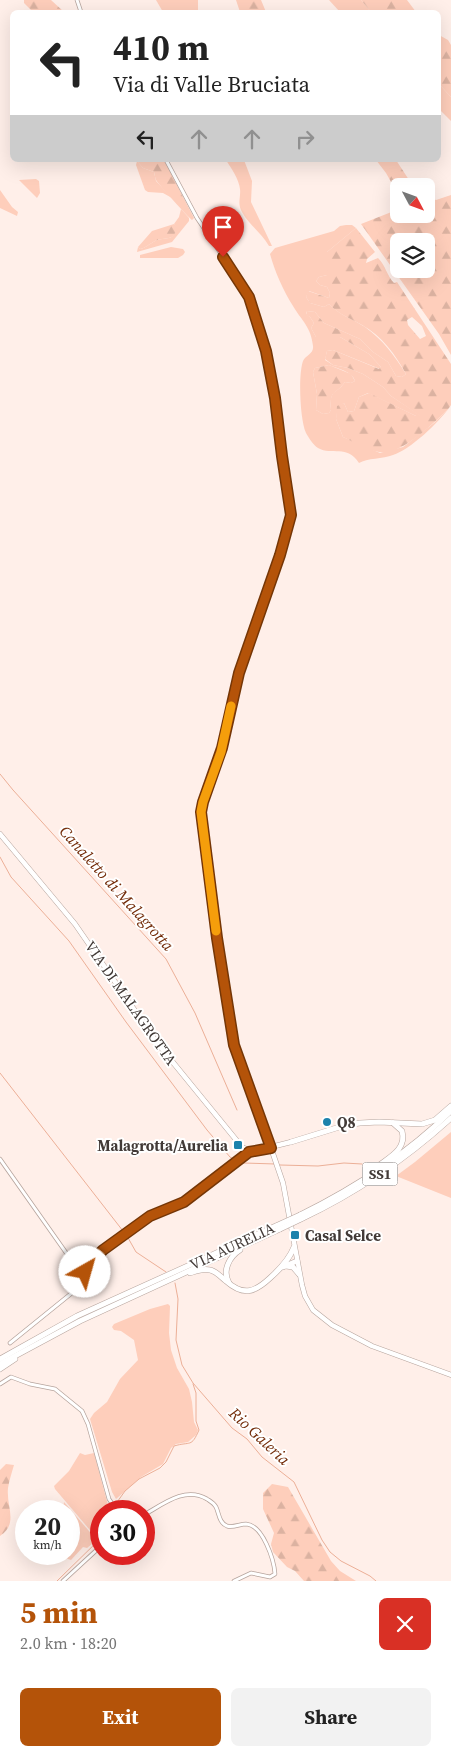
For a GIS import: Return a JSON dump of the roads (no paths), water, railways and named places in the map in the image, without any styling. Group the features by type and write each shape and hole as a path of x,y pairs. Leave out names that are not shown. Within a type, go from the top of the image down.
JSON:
{"highway":[{"path":"290,1142 346,1125 390,1122 429,1123 451,1106"},
{"name":"VIA AURELIA","path":"300,1217 362,1181 416,1142 451,1111"},
{"name":"VIA AURELIA","path":"0,1359 68,1321 153,1284 175,1277 337,1201 384,1172 451,1118"},
{"path":"362,1181 404,1140 402,1132 390,1122"},
{"path":"231,1285 227,1280 226,1272 228,1264 234,1255 269,1237 279,1227"},
{"name":"VIA AURELIA","path":"0,1364 42,1340 180,1269 279,1227"},
{"path":"284,1265 294,1248"},
{"path":"175,1277 199,1270 209,1270 215,1272 241,1291 254,1290 262,1286 284,1265 292,1260 296,1261"},
{"path":"284,1265 293,1268 299,1274"},
{"path":"0,1369 42,1340"}],"main road":[{"name":"VIA DI MALAGROTTA","path":"0,834 75,924 158,1044 242,1147 249,1152"},
{"path":"249,1152 290,1142"},
{"path":"271,1148 283,1183 299,1274 308,1301 316,1313 326,1321 372,1346 451,1375"}],"street":[{"path":"167,162 197,218 249,297 270,368 291,509 289,526 280,555 239,673 222,748 201,812 217,938 234,1045 271,1148"},
{"path":"10,1343 78,1288 94,1259 117,1240 159,1211 184,1202 249,1152"},
{"path":"0,1159 74,1264 84,1275"},
{"path":"0,1384 11,1377 33,1385 54,1388 81,1410 88,1424 111,1500"},
{"path":"155,1509 183,1495 193,1494 202,1496 213,1503 225,1525 246,1524 254,1526 265,1540 275,1574 270,1577 249,1573 234,1581"},
{"path":"63,1581 90,1556"}],"waterway":[{"name":"Canaletto di Malagrotta","path":"0,774 166,959 195,1013 237,1110"},
{"path":"0,857 11,877 69,941 126,1022 207,1130 230,1157 244,1163 275,1164"},
{"name":"Rio Galeria","path":"0,1073 123,1231"},
{"path":"280,1165 362,1164"},
{"name":"Rio Galeria","path":"127,1236 136,1252 166,1272"},
{"name":"Rio Galeria","path":"175,1283 178,1299 176,1340 182,1365 193,1383 232,1428 247,1439 262,1457 294,1482 322,1540 330,1552 341,1561 376,1581"},
{"path":"119,1500 125,1491 139,1479 160,1468 166,1462 174,1446 190,1443 194,1439 199,1430 196,1421 196,1393 193,1384"},
{"path":"57,1581 90,1549"}],"place":[{"name":"Q8","path":"327,1122"},
{"name":"Malagrotta/Aurelia","path":"238,1145"},
{"name":"Casal Selce","path":"295,1235"}]}
